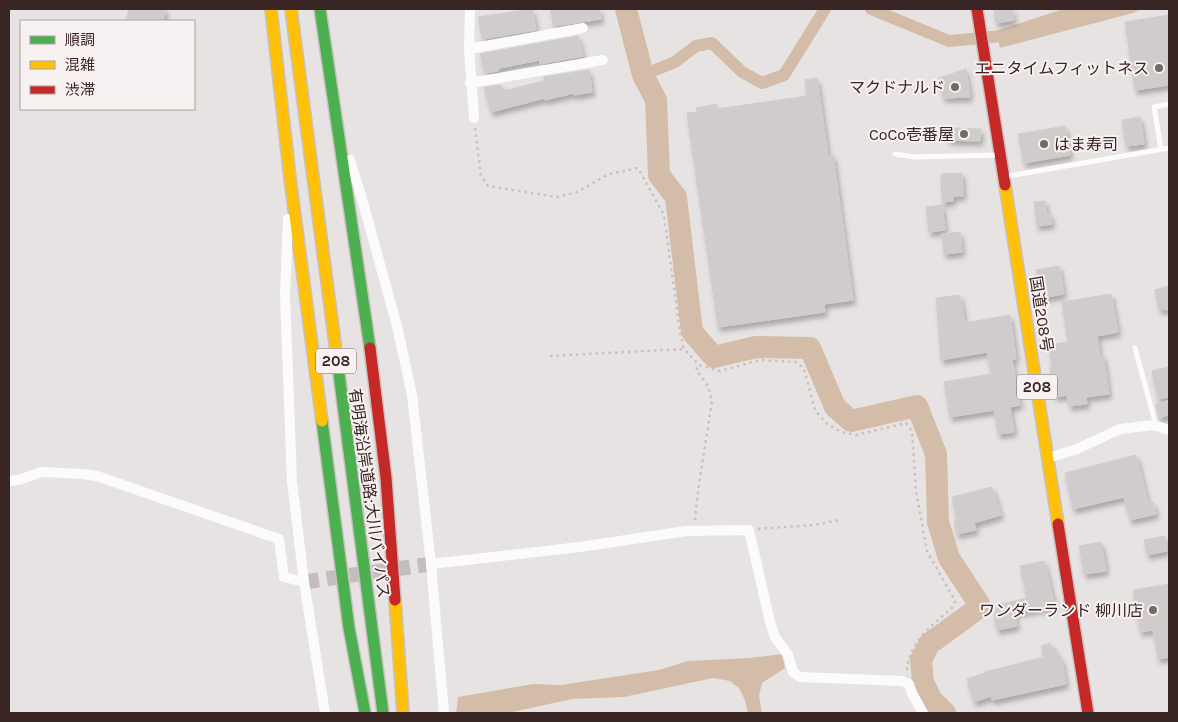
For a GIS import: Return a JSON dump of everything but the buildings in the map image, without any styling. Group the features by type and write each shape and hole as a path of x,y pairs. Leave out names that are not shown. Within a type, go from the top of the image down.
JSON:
{"highway":[{"path":"271,9 290,178 349,628 365,713"},
{"name":"有明海沿岸道路;大川バイパス","path":"284,9 375,713"},
{"name":"有明海沿岸道路;大川バイパス","path":"291,9 382,713"},
{"path":"320,9 376,388 386,478 402,713"},
{"name":"国道208号","path":"977,9 1088,713"}],"street":[{"path":"470,9 470,83 474,118"},
{"path":"469,49 583,28"},
{"path":"470,83 603,60"},
{"path":"338,123 362,199 397,326 412,395 444,713"},
{"path":"290,178 285,294 292,481 304,582 325,713"},
{"path":"1048,458 1076,449 1120,428 1156,426 1169,430"},
{"path":"9,481 19,480 40,472 82,474 116,482 279,539 284,576 304,582"},
{"path":"430,564 580,547 694,531 750,530 770,622 775,637 788,655 794,672 800,677 902,681 909,684 923,713"}],"lane":[{"path":"1161,149 1154,107 1169,104"},
{"path":"1005,177 1169,148"},
{"path":"895,154 915,157 1000,154"},
{"path":"1135,348 1156,426"}],"path":[{"path":"474,118 481,176 488,186 557,197 577,192 609,174 638,168 664,215 680,333 684,349 699,364 720,371 760,360 797,362 804,369 816,410 826,423 841,432 856,435 906,423 912,431 916,491 927,551 955,601 953,607 919,638 909,657 907,670 909,684"},
{"path":"550,356 684,349"},
{"path":"694,531 698,491 712,401 708,386 696,370 699,364"},
{"path":"750,530 814,525 839,520"}],"shaded area":[{"path":"1063,9 1141,9 1133,13 1000,48 996,31"},
{"path":"782,654 785,668 762,683 759,696 762,713 748,713 745,700 739,688 730,681 713,678 624,697 572,699 508,713 456,713 458,697 533,684 561,685 659,670 688,661 749,658"}],"waterway":[{"path":"626,9 643,75 656,100 659,175 676,197 692,332 714,357 756,347 810,348 835,407 851,421 917,406 936,454 938,522 949,558 979,604 977,609 929,644 921,660 923,682 931,699 945,713"},
{"path":"643,75 675,62 696,46 712,43 742,72 762,83 784,75 825,9"},
{"path":"871,9 949,41 1014,35"}],"tunnel":[{"path":"304,582 431,564"}],"traffic: fast":[{"path":"320,9 370,348"},
{"path":"338,366 383,713"},
{"path":"322,421 349,628 365,713"}],"traffic: slow":[{"path":"271,9 290,178 322,421"},
{"path":"291,9 338,366"},
{"path":"1005,185 1058,524"},
{"path":"395,600 403,713"}],"traffic: jam":[{"path":"977,9 1005,185"},
{"path":"370,348 386,478 395,600"},
{"path":"1058,524 1088,713"}],"place":[{"name":"エニタイムフィットネス","path":"1159,68"},
{"name":"マクドナルド","path":"955,87"},
{"name":"CoCo壱番屋","path":"964,134"},
{"name":"はま寿司","path":"1044,144"},
{"name":"ワンダーランド 柳川店","path":"1153,610"}]}
